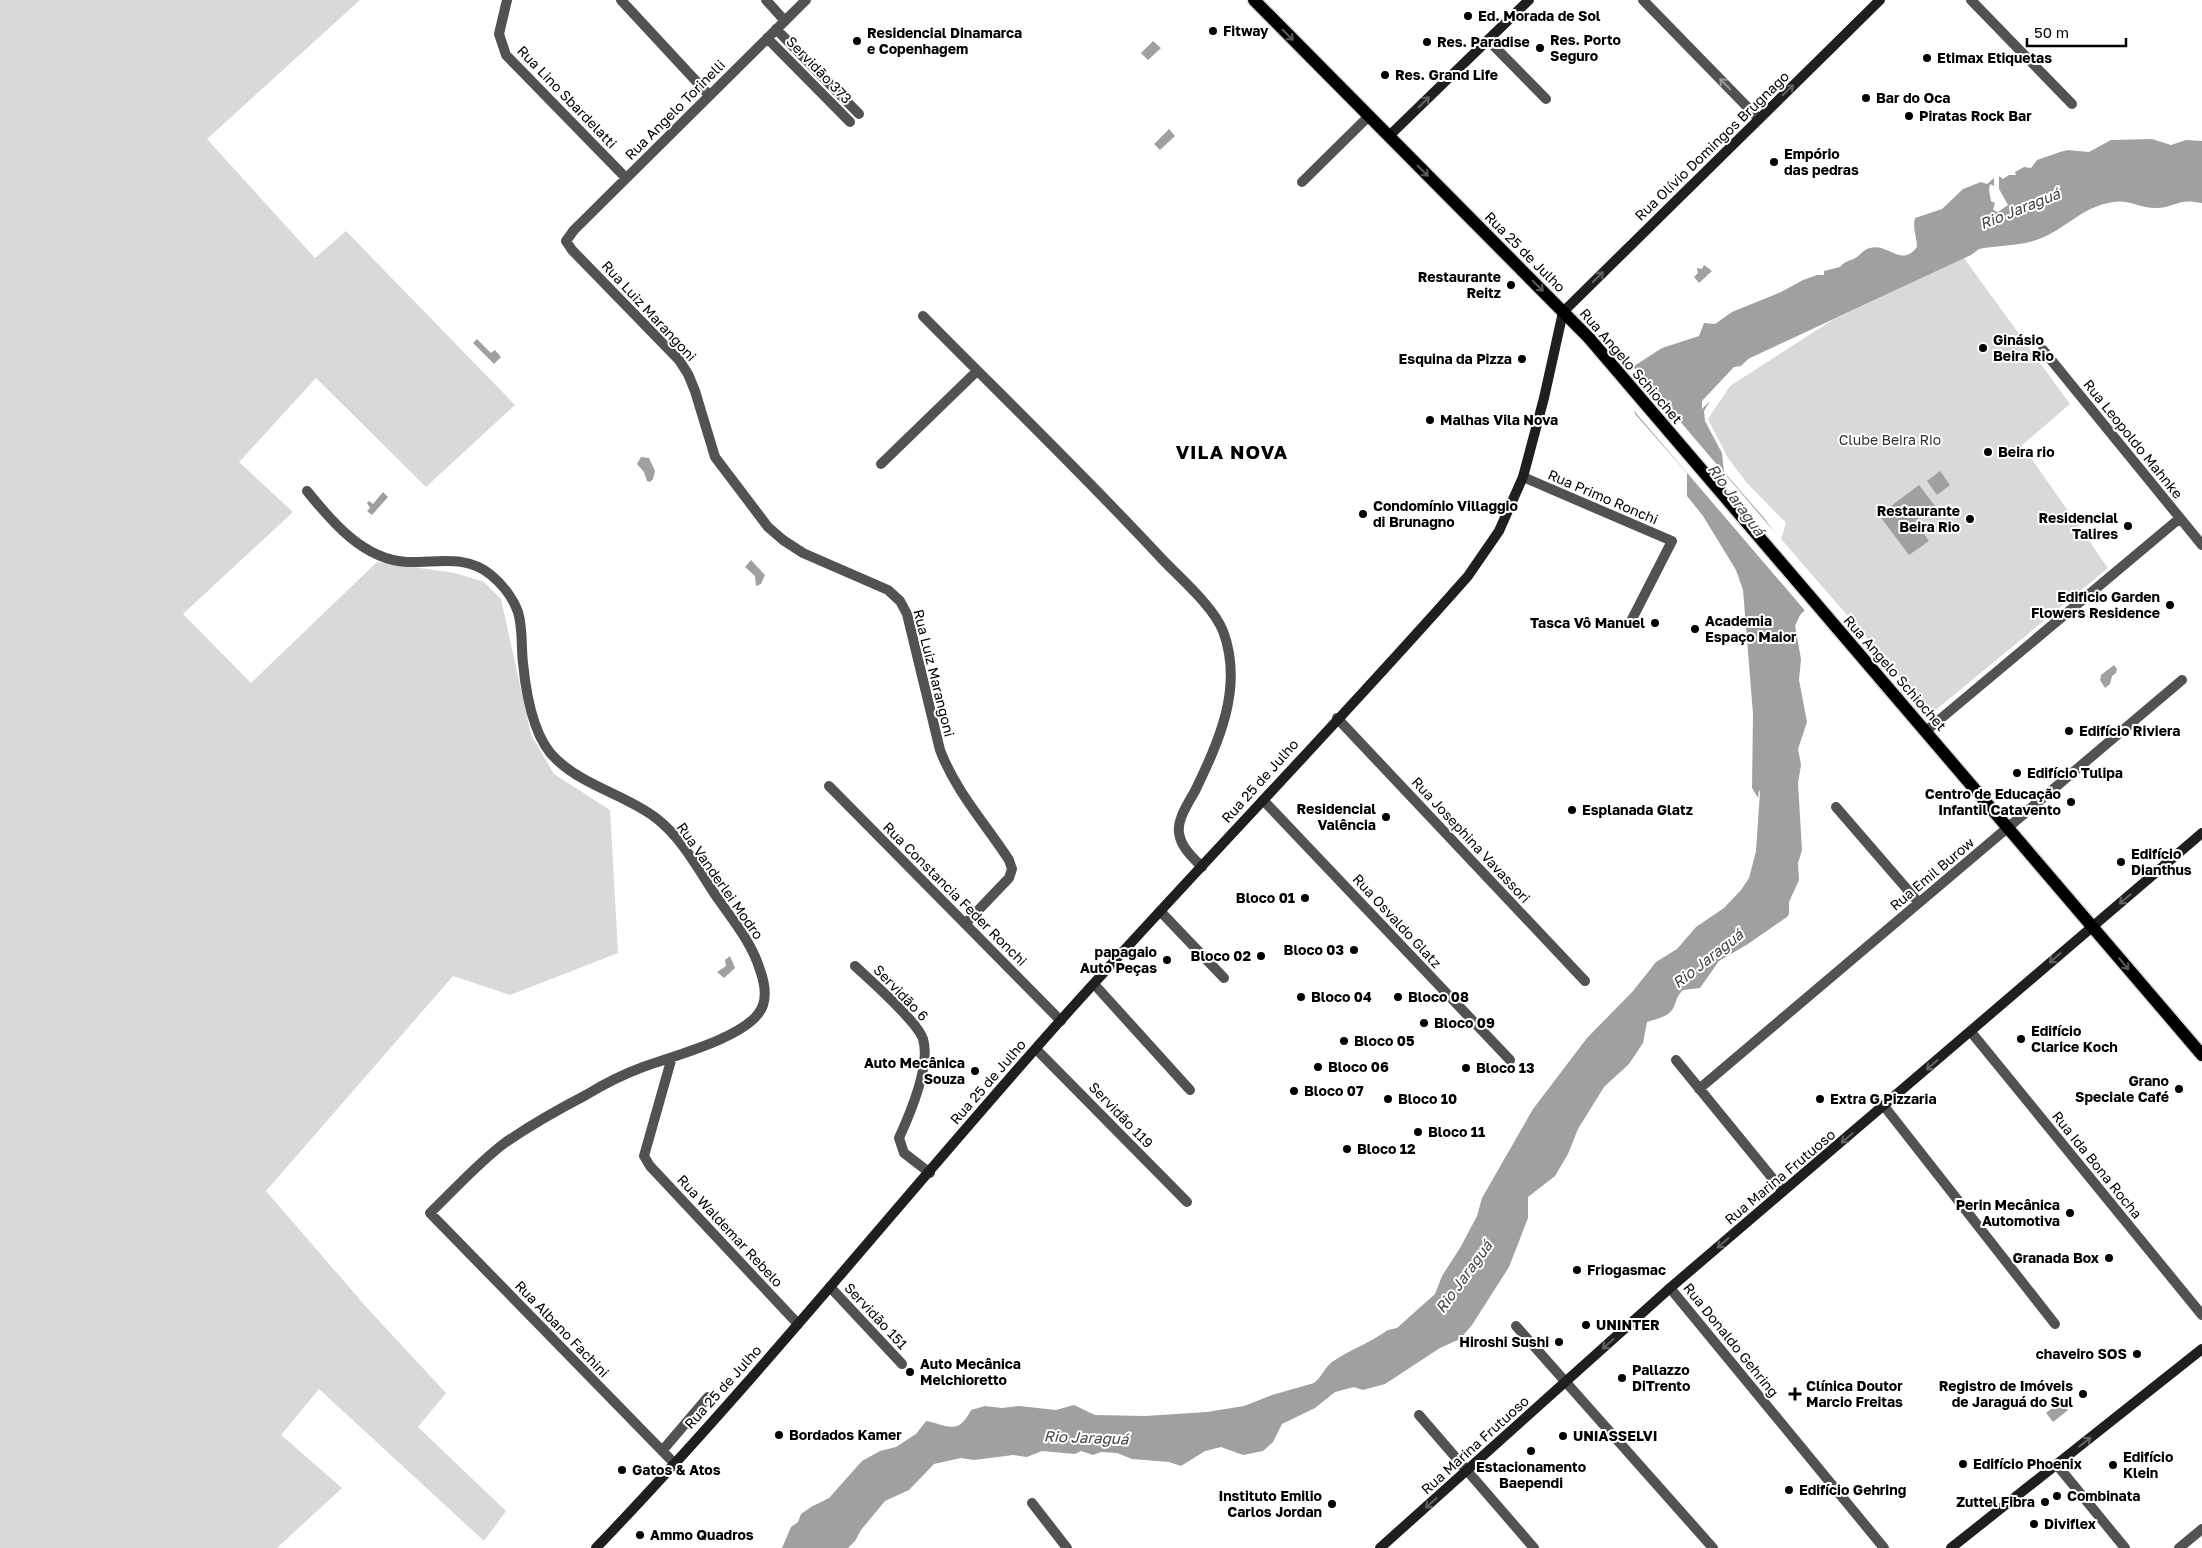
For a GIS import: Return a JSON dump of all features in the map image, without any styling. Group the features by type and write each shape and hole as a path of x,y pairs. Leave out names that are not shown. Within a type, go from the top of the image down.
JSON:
{"main road":[{"name":"Rua 25 de Julho","path":"596,1548 674,1464 798,1324 1060,1021 1468,576 1499,531 1523,477 1544,398 1563,312 1254,0"},
{"path":"1389,136 1529,0"},
{"name":"Rua Olívio Domingos Brugnago","path":"1563,312 1880,0"},
{"name":"Rua Angelo Schiochet","path":"1563,312 1593,343 2202,1055"},
{"name":"Rua Marina Frutuoso","path":"1380,1548 1670,1288 2202,833"},
{"path":"1951,1548 2202,1350"}],"street":[{"name":"Rua Lino Sbardelatti","path":"507,0 499,34 500,44 506,55 626,178"},
{"path":"621,0 709,95"},
{"path":"766,0 784,21"},
{"name":"Rua Angelo Torinelli","path":"566,241 574,230 806,0"},
{"path":"1643,0 1759,119"},
{"path":"1971,0 2072,104"},
{"path":"776,29 858,114"},
{"name":"Servidão 373","path":"767,38 850,122"},
{"path":"1488,40 1546,100"},
{"path":"1302,182 1369,116"},
{"name":"Rua Luiz Marangoni","path":"566,241 572,250 678,360 688,374 715,457 768,527 803,553 866,579 888,590 900,601 907,614 946,768 955,785 1009,860 1012,869 1010,878 966,923"},
{"path":"923,316 1146,542 1212,613 1223,631 1230,660 1230,687 1226,714 1217,745 1183,815 1179,832 1183,845 1202,867"},
{"name":"Rua Leopoldo Mahnke","path":"2043,350 2202,545"},
{"path":"881,464 977,371"},
{"name":"Rua Primo Ronchi","path":"1523,477 1672,541 1629,625"},
{"name":"Rua Vanderlei Modro","path":"307,491 325,513 372,554 406,562 447,560 462,562 479,566 492,576 513,602 519,614 527,688 534,717 548,750 571,772 644,809 671,830 738,928 755,956 763,980 765,992 760,1011 750,1022 728,1036 640,1068 586,1094 504,1143 430,1213"},
{"path":"1926,731 2180,518"},
{"name":"Rua Emil Burow","path":"1699,1088 2182,680"},
{"name":"Rua Josephina Vavassori","path":"1338,718 1585,981"},
{"name":"Rua Constancia Feder Ronchi","path":"829,786 966,923 1060,1021"},
{"name":"Rua Osvaldo Glatz","path":"1263,800 1510,1060"},
{"path":"1836,807 1919,903"},
{"path":"1160,911 1224,978"},
{"name":"Servidão 6","path":"856,966 910,1021 923,1037 926,1053 915,1104 900,1138 904,1153 930,1173"},
{"path":"1094,984 1190,1090"},
{"name":"Rua Ida Bona Rocha","path":"1971,1032 2202,1315"},
{"name":"Servidão 119","path":"1036,1048 1186,1202"},
{"name":"Rua Waldemar Rebelo","path":"672,1057 644,1156 650,1166 798,1324"},
{"path":"1676,1060 1783,1191"},
{"path":"1884,1106 2055,1324"},
{"name":"Rua Albano Fachini","path":"430,1213 674,1464"},
{"name":"Servidão 151","path":"830,1287 902,1364"},
{"name":"Rua Donaldo Gehring","path":"1670,1288 1884,1548"},
{"path":"1516,1326 1713,1548"},
{"path":"662,1451 708,1397"},
{"path":"1419,1415 1534,1548"},
{"path":"2057,1465 2125,1548"},
{"path":"1032,1503 1067,1548"},
{"path":"2179,1548 2202,1529"}],"green space":[{"path":"0,0 360,0 207,139 315,258 346,231 515,405 426,487 316,378 239,462 293,512 183,614 251,683 377,562 455,573 484,582 501,599 531,735 554,774 610,810 618,953 510,995 453,976 266,1191 368,1309 446,1393 418,1427 506,1511 484,1541 319,1389 281,1435 342,1488 277,1548 0,1548"},
{"name":"Clube Beira Rio","path":"1964,258 2070,404 2022,445 2108,568 1932,713 1781,539 1786,523 1747,483 1728,458 1708,419 1730,386 1831,321"}],"water":[{"path":"1153,41 1161,48 1148,60 1141,53"},
{"path":"1169,129 1175,136 1160,150 1154,144"},
{"name":"Rio Jaraguá","path":"2152,139 2171,145 2186,140 2202,141 2202,203 2188,201 2152,208 2119,201 2113,202 2092,208 2049,235 2039,239 2025,243 1979,249 1971,255 1748,359 1741,366 1734,367 1702,401 1702,409 1710,401 1704,411 1705,421 1722,453 1724,472 1764,518 1789,552 1807,608 1800,615 1795,626 1801,659 1799,680 1807,722 1798,749 1801,765 1798,783 1802,850 1798,863 1799,880 1789,902 1789,914 1787,917 1719,961 1700,988 1683,990 1670,1012 1660,1018 1647,1022 1643,1043 1629,1064 1604,1087 1578,1129 1568,1154 1555,1176 1528,1197 1528,1218 1509,1267 1472,1325 1460,1339 1440,1348 1385,1384 1363,1390 1354,1387 1335,1392 1315,1408 1282,1424 1273,1442 1263,1451 1243,1455 1221,1447 1205,1451 1181,1466 1169,1462 1132,1459 1117,1453 1101,1452 1093,1455 1081,1451 1075,1454 1042,1451 1027,1457 1013,1455 974,1460 961,1458 934,1464 909,1490 885,1501 848,1548 782,1548 791,1527 798,1522 801,1514 829,1498 862,1461 880,1451 896,1447 916,1434 926,1421 952,1427 957,1426 962,1423 971,1410 985,1406 1002,1408 1019,1406 1056,1410 1074,1405 1095,1415 1145,1416 1207,1412 1244,1406 1272,1395 1314,1383 1332,1362 1388,1330 1397,1328 1435,1294 1442,1276 1477,1216 1482,1198 1533,1109 1587,1038 1633,991 1656,962 1677,949 1696,927 1724,908 1741,890 1749,878 1756,851 1760,792 1759,790 1758,798 1752,788 1753,714 1743,590 1736,570 1703,516 1687,496 1687,473 1635,414 1626,389 1630,372 1634,366 1662,348 1699,336 1704,323 1715,324 1732,312 1781,292 1803,280 1817,275 1824,275 1824,271 1840,267 1857,257 1864,250 1877,247 1894,254 1905,255 1911,253 1917,247 1915,218 1942,209 1963,189 1981,182 1987,184 1994,178 1994,186 1990,184 1989,190 1991,201 1995,203 1993,210 1998,212 2008,205 1999,189 1999,176 2003,179 2009,175 2016,175 2015,172 2024,167 2031,168 2037,160 2068,150 2089,152 2111,140"},
{"path":"1704,265 1712,271 1699,283 1694,277 1698,273 1697,268 1702,269"},
{"path":"477,339 491,353 495,350 501,357 494,364 473,343"},
{"path":"641,457 649,458 655,471 650,482 647,481 644,472 637,464"},
{"path":"1940,471 1950,485 1937,495 1927,481"},
{"path":"1919,485 1935,506 1915,521 1929,541 1909,555 1879,515"},
{"path":"383,492 388,497 372,515 367,511 370,508 367,503 369,501 373,504"},
{"path":"751,560 765,575 761,584 756,586 755,576 745,567"},
{"path":"2114,665 2117,669 2116,673 2112,676 2110,684 2105,688 2100,680 2101,675"},
{"path":"730,956 735,968 724,978 717,972 726,966 725,960"},
{"path":"2061,1401 2068,1410 2053,1422 2046,1413"}],"pier":[{"path":"1632,365 1794,555 1811,595 1807,613 1629,405 1622,382"}],"place":[{"name":"Ed. Morada de Sol","path":"1468,16"},
{"name":"Fitway","path":"1213,31"},
{"name":"Residencial Dinamarca e Copenhagem","path":"857,41"},
{"name":"Res. Paradise","path":"1427,42"},
{"name":"Res. Porto Seguro","path":"1540,48"},
{"name":"Etimax Etiquetas","path":"1927,58"},
{"name":"Res. Grand Life","path":"1385,75"},
{"name":"Bar do Oca","path":"1866,98"},
{"name":"Piratas Rock Bar","path":"1909,116"},
{"name":"Empório das pedras","path":"1774,162"},
{"name":"Restaurante Reitz","path":"1511,285"},
{"name":"Ginásio Beira Rio","path":"1983,348"},
{"name":"Esquina da Pizza","path":"1522,359"},
{"name":"Malhas Vila Nova","path":"1430,420"},
{"name":"Beira rio","path":"1988,452"},
{"name":"Condomínio Villaggio di Brunagno","path":"1363,514"},
{"name":"Restaurante Beira Rio","path":"1970,519"},
{"name":"Residencial Talires","path":"2128,526"},
{"name":"Edificio Garden Flowers Residence","path":"2170,605"},
{"name":"Tasca Vô Manuel","path":"1655,623"},
{"name":"Academia Espaço Maior","path":"1695,629"},
{"name":"Edifício Riviera","path":"2069,731"},
{"name":"Edifício Tulipa","path":"2017,773"},
{"name":"Centro de Educação Infantil Catavento","path":"2071,802"},
{"name":"Esplanada Glatz","path":"1572,810"},
{"name":"Residencial Valência","path":"1386,817"},
{"name":"Edifício Dianthus","path":"2121,862"},
{"name":"Bloco 01","path":"1305,898"},
{"name":"Bloco 03","path":"1354,950"},
{"name":"Bloco 02","path":"1261,956"},
{"name":"papagaio Auto Peças","path":"1167,960"},
{"name":"Bloco 04","path":"1301,997"},
{"name":"Bloco 08","path":"1398,997"},
{"name":"Bloco 09","path":"1424,1023"},
{"name":"Edifício Clarice Koch","path":"2021,1039"},
{"name":"Bloco 05","path":"1344,1041"},
{"name":"Bloco 06","path":"1318,1067"},
{"name":"Bloco 13","path":"1466,1068"},
{"name":"Auto Mecânica Souza","path":"975,1071"},
{"name":"Grano Speciale Café","path":"2179,1089"},
{"name":"Bloco 07","path":"1294,1091"},
{"name":"Bloco 10","path":"1388,1099"},
{"name":"Extra G Pizzaria","path":"1820,1099"},
{"name":"Bloco 11","path":"1418,1132"},
{"name":"Bloco 12","path":"1347,1149"},
{"name":"Perin Mecânica Automotiva","path":"2070,1213"},
{"name":"Granada Box","path":"2109,1258"},
{"name":"Friogasmac","path":"1577,1270"},
{"name":"UNINTER","path":"1586,1325"},
{"name":"Hiroshi Sushi","path":"1559,1342"},
{"name":"chaveiro SOS","path":"2137,1354"},
{"name":"Auto Mecânica Melchioretto","path":"910,1372"},
{"name":"Pallazzo DiTrento","path":"1622,1378"},
{"name":"Clínica Doutor Marcio Freitas","path":"1795,1394"},
{"name":"Registro de Imóveis de Jaraguá do Sul","path":"2083,1394"},
{"name":"Bordados Kamer","path":"779,1435"},
{"name":"UNIASSELVI","path":"1563,1436"},
{"name":"Estacionamento Baependi","path":"1531,1451"},
{"name":"Edifício Phoenix","path":"1963,1464"},
{"name":"Edifício Klein","path":"2113,1465"},
{"name":"Gatos & Atos","path":"622,1470"},
{"name":"Edifício Gehring","path":"1789,1490"},
{"name":"Combinata","path":"2057,1496"},
{"name":"Zuttel Fibra","path":"2045,1502"},
{"name":"Instituto Emilio Carlos Jordan","path":"1332,1504"},
{"name":"Diviflex","path":"2034,1524"},
{"name":"Ammo Quadros","path":"640,1535"}],"district":[{"name":"VILA NOVA","path":"1232,452"}]}
